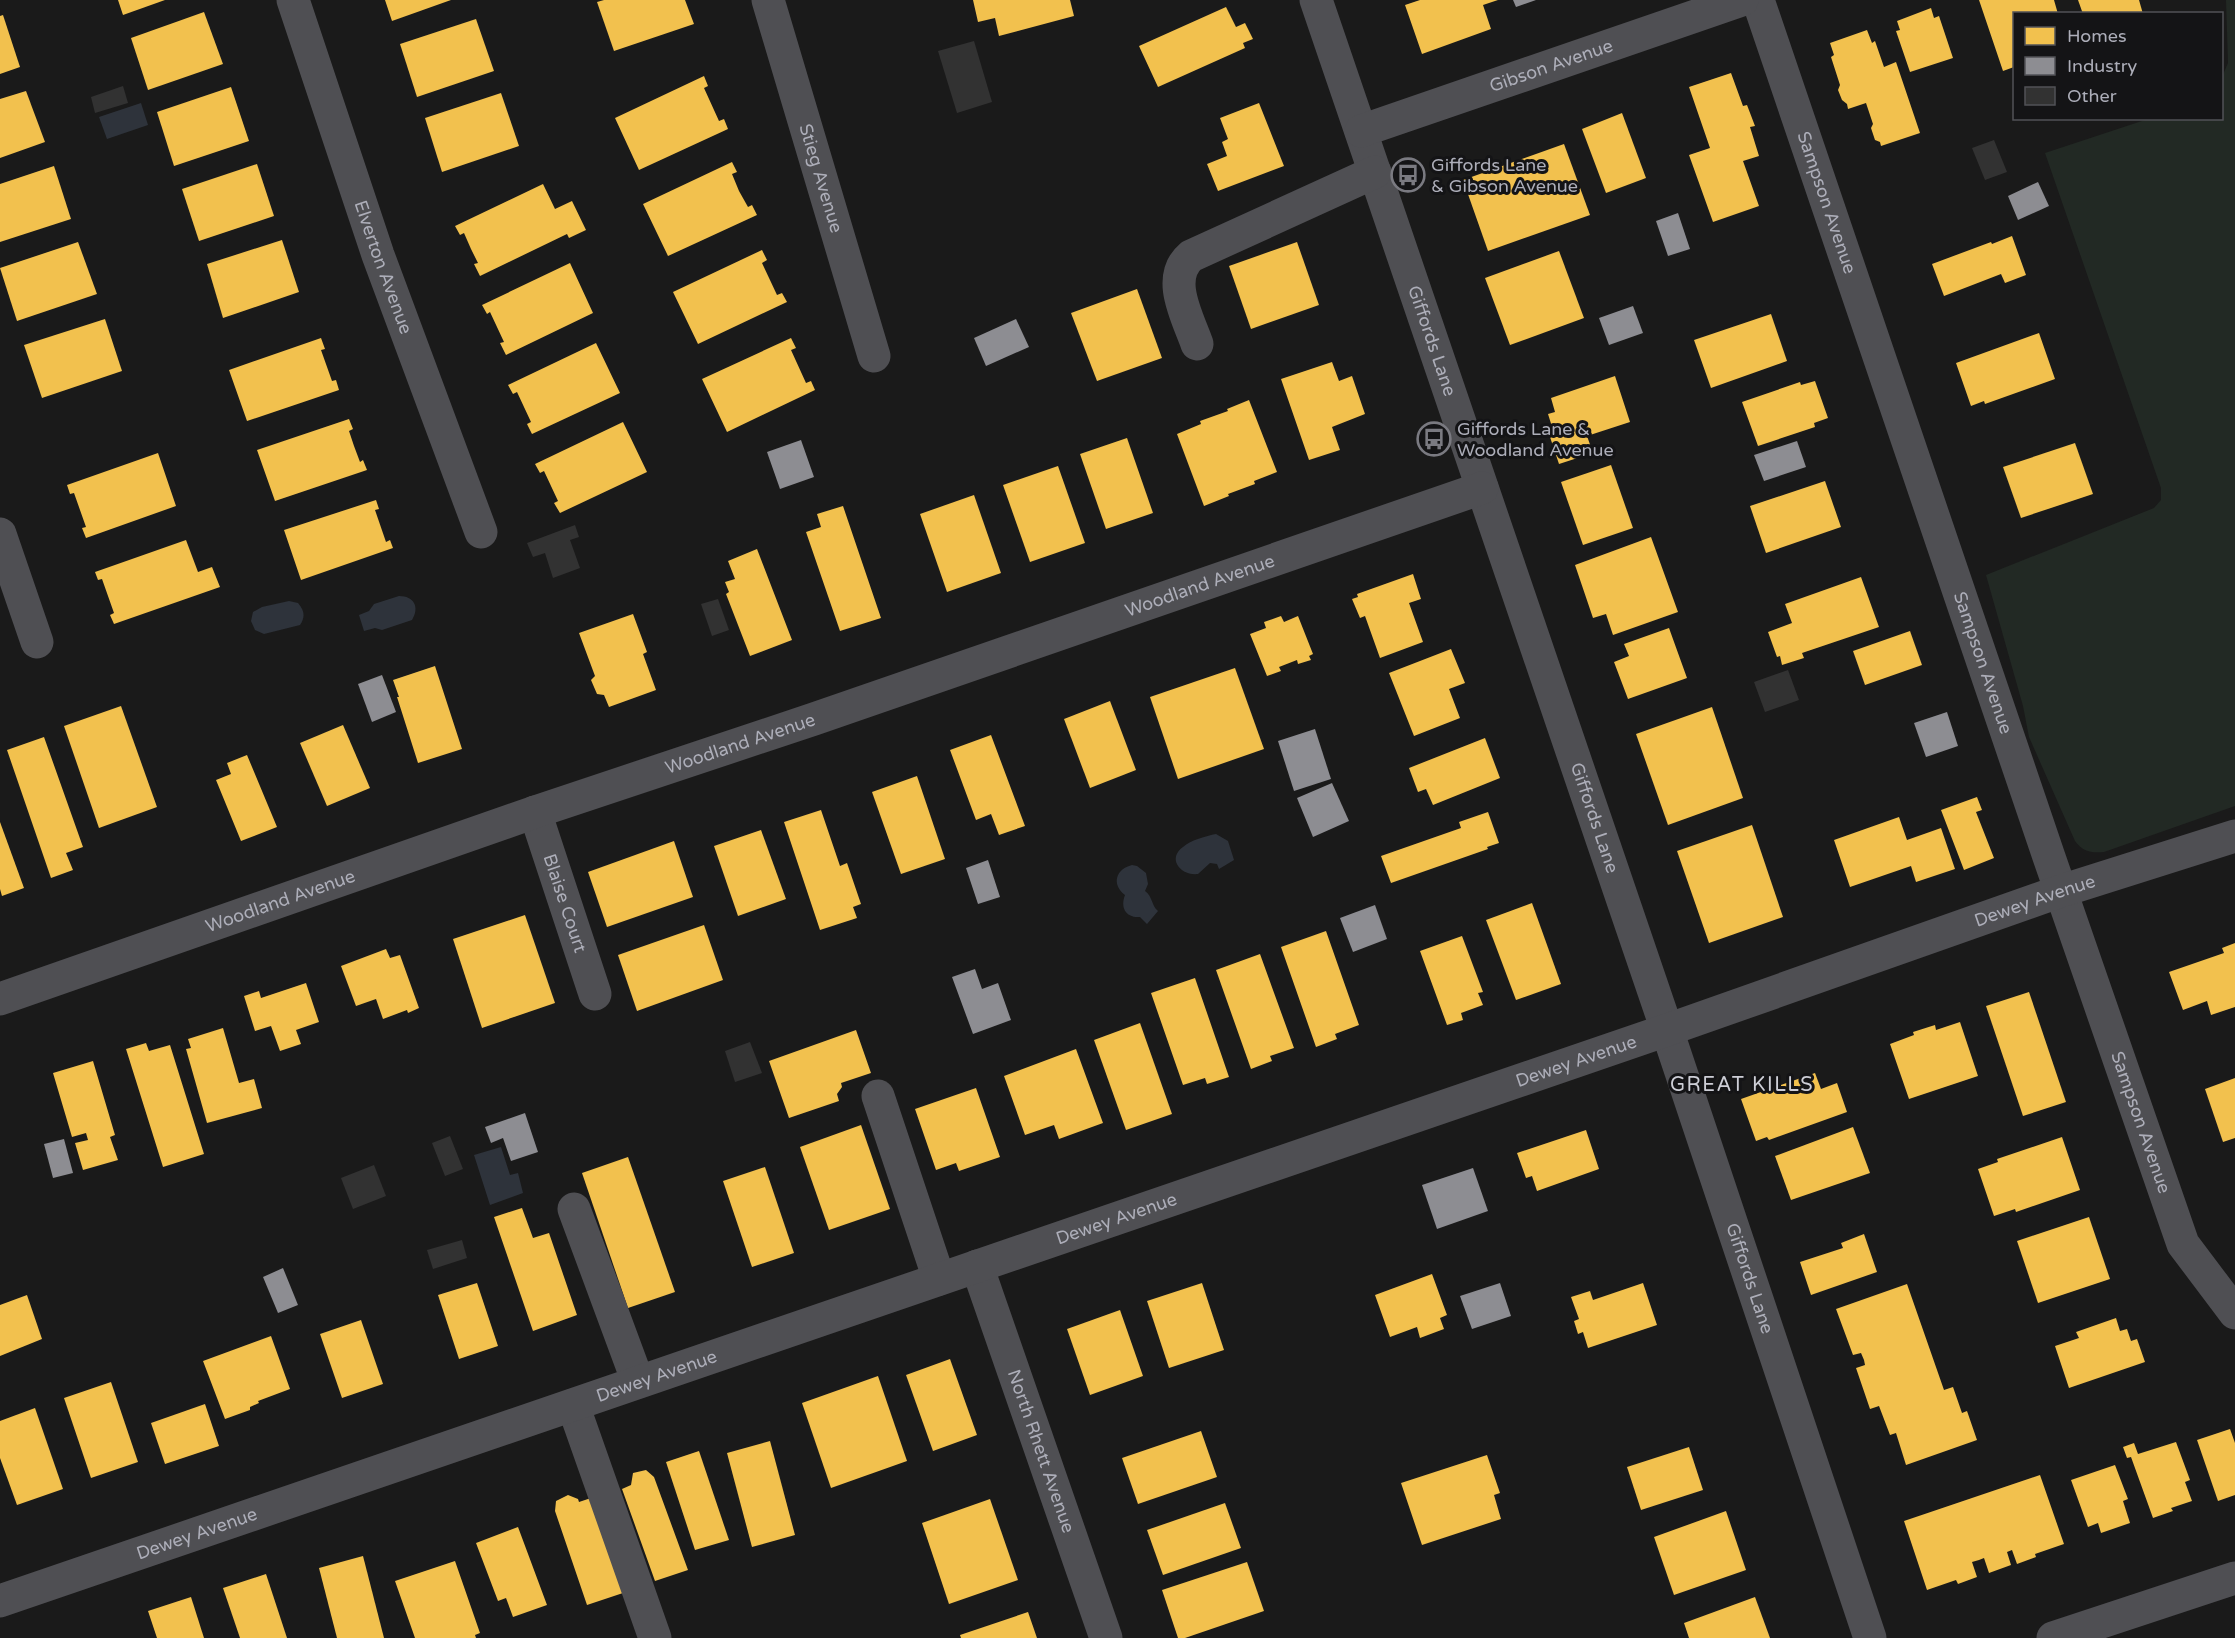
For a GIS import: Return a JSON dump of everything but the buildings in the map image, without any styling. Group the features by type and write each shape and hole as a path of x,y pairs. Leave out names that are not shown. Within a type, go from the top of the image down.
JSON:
{"street":[{"name":"Elverton Avenue","path":"292,0 378,255 482,532"},
{"name":"Stieg Avenue","path":"768,0 874,356"},
{"name":"Giffords Lane","path":"1316,0 1667,1030 1870,1638"},
{"name":"Gibson Avenue","path":"1361,131 1742,0"},
{"name":"Sampson Avenue","path":"1758,0 2183,1244 2235,1313"},
{"path":"1197,344 1179,290 1178,276 1182,263 1191,256 1375,172"},
{"name":"Woodland Avenue","path":"0,999 536,812 814,719 1482,488"},
{"path":"0,534 37,642"},
{"name":"Blaise Court","path":"536,812 595,994"},
{"name":"Dewey Avenue","path":"0,1601 1667,1030 2061,891 2235,836"},
{"path":"878,1096 939,1279"},
{"path":"574,1209 638,1382"},
{"name":"North Rhett Avenue","path":"977,1266 1107,1638"},
{"path":"573,1405 655,1638"},
{"path":"2053,1638 2235,1578"}],"shaded area":[{"path":"2226,0 2235,0 2235,806 2104,852 2091,852 2081,848 2075,841 2029,737 2023,706 1986,575 2154,508 2161,500 2161,488 2045,153 2145,120 2223,120 2223,75 2228,63"},
{"path":"141,103 148,125 107,139 99,117"},
{"path":"404,596 414,603 415,611 412,620 382,630 375,628 364,631 359,615 369,611 374,604"},
{"path":"289,601 298,603 303,611 300,625 264,634 255,630 251,621 253,612 262,607"},
{"path":"1216,834 1228,841 1234,860 1219,869 1217,864 1210,863 1198,874 1181,869 1176,861 1178,851 1194,840"},
{"path":"1132,865 1146,873 1148,884 1145,891 1158,911 1147,924 1140,917 1131,916 1125,911 1123,904 1125,895 1118,886 1119,873"},
{"path":"501,1147 510,1175 518,1173 523,1193 490,1205 474,1155"}],"place":[{"name":"Giffords Lane & Gibson Avenue","path":"1408,175"},
{"name":"Giffords Lane & Woodland Avenue","path":"1434,439"}],"district":[{"name":"GREAT KILLS","path":"1742,1085"}]}
